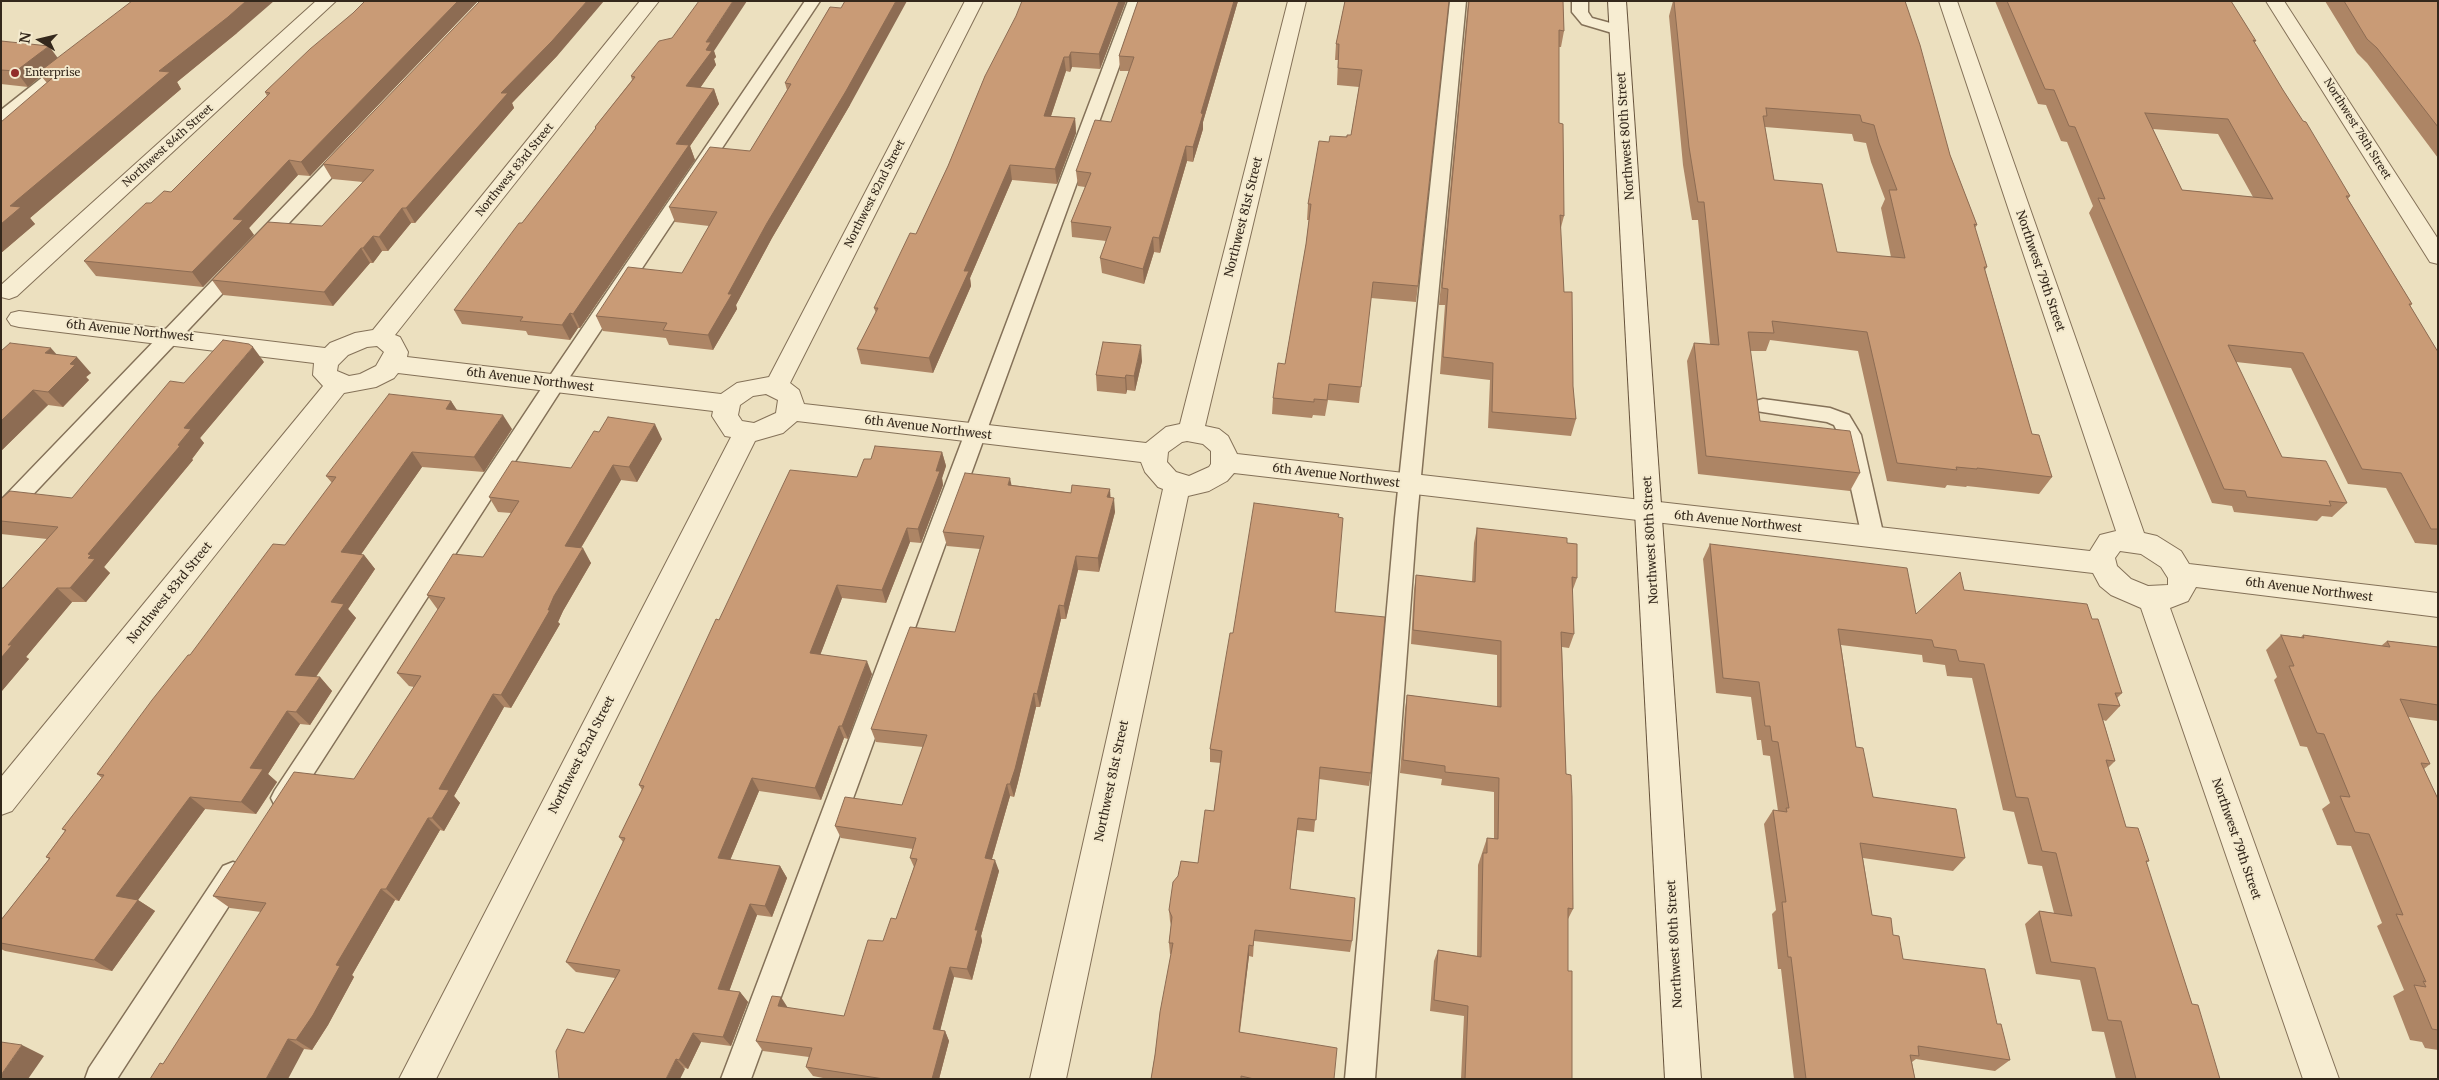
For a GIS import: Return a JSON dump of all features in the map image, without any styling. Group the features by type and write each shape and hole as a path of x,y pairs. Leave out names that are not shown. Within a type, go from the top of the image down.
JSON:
{"street":[{"name":"Northwest 84th Street","path":"5,291 327,1"},
{"name":"Northwest 83rd Street","path":"380,338 650,1"},
{"name":"Northwest 82nd Street","path":"776,387 974,1"},
{"name":"Northwest 81st Street","path":"1191,432 1297,1"},
{"name":"Northwest 80th Street","path":"1617,1 1650,512 1683,1079"},
{"name":"Northwest 79th Street","path":"1948,1 2133,541"},
{"name":"Northwest 78th Street","path":"2276,1 2438,257"},
{"path":"5,291 24,294 28,299 29,305 10,324"},
{"name":"6th Avenue Northwest","path":"10,324 172,336 330,357"},
{"path":"380,338 391,344 395,349 396,356 385,372 367,381 349,385 338,384 325,375 324,368 330,357 339,349 353,342 380,338"},
{"name":"6th Avenue Northwest","path":"392,364 556,382 728,404"},
{"name":"Northwest 83rd Street","path":"1,801 338,384"},
{"path":"761,386 776,387 784,390 790,396 792,403 785,419 766,430 747,432 734,428 728,423 725,416 728,404 736,395 761,386"},
{"name":"6th Avenue Northwest","path":"790,411 1155,454"},
{"name":"Northwest 82nd Street","path":"417,1079 747,432"},
{"path":"1191,432 1210,436 1219,442 1224,450 1225,462 1218,474 1210,480 1189,486 1167,480 1154,465 1157,447 1174,434 1191,432"},
{"name":"6th Avenue Northwest","path":"1225,462 2102,563"},
{"name":"Northwest 81st Street","path":"1048,1079 1177,484"},
{"path":"2120,540 2133,541 2160,551 2170,559 2181,574 2182,586 2178,593 2170,598 2152,598 2133,594 2110,578 2102,563 2101,558 2104,550 2110,544 2120,540"},
{"name":"6th Avenue Northwest","path":"2181,574 2438,605"},
{"name":"Northwest 79th Street","path":"2152,598 2321,1079"}],"lane":[{"path":"274,813 556,382 813,1"},
{"path":"736,1079 1136,1"},
{"path":"1360,1079 1409,484 1458,1"},
{"path":"1580,1 1580,12 1587,21 1619,30"},
{"path":"1,118 78,58"},
{"path":"1,514 360,138"},
{"path":"1763,406 1830,415 1842,420 1850,435 1873,537"},
{"path":"100,1079 247,854"}],"building":[{"path":"132,1 246,1 159,71 170,72 10,206 21,207 1,224 1,122 57,74 39,72"},
{"path":"365,1 458,1 301,162 289,160 233,219 243,220 192,272 84,261 146,203 151,203 164,191 171,192 270,93 265,92 310,49"},
{"path":"480,1 587,1 552,41 501,93 508,93 406,208 402,208 379,237 373,236 361,248 324,292 212,280 268,222 322,226 374,170 323,164"},
{"path":"699,1 733,1 706,42 711,42 706,50 712,51 686,86 714,89 676,144 689,145 573,314 570,313 562,325 520,321 523,317 454,310 519,223 522,223 635,77 631,76 659,41 672,38"},
{"path":"845,1 896,1 846,91 767,223 728,294 732,294 708,335 663,330 667,323 596,316 628,267 682,273 717,212 669,207 710,147 750,151 791,84 785,83 830,7 841,8"},
{"path":"1022,1 1119,1 1099,54 1071,52 1069,57 1064,57 1044,116 1075,118 1055,169 1010,165 964,271 969,271 929,358 857,349 878,308 874,308 910,233 916,234 948,166 985,76"},
{"path":"1138,1 1234,1 1193,147 1186,146 1159,238 1153,237 1143,269 1100,258 1111,227 1071,222 1091,173 1076,171 1095,120 1111,122 1134,57 1119,56"},
{"path":"1345,1 1449,1 1418,286 1373,282 1361,387 1329,384 1327,400 1314,399 1314,402 1273,398 1278,363 1285,364 1306,244 1311,204 1308,204 1319,141 1329,142 1330,136 1347,137 1347,135 1351,135 1362,70 1338,68 1339,44 1336,44"},
{"path":"1469,1 1563,1 1564,31 1559,30 1559,123 1563,124 1564,216 1560,215 1564,292 1572,292 1573,386 1576,419 1492,412 1493,363 1443,357 1448,289 1442,288"},
{"path":"1674,1 1905,1 1920,45 1950,155 1977,225 1974,224 1987,267 1984,267 2032,434 2039,435 2052,477 1977,468 1956,467 1957,470 1897,463 1867,332 1772,321 1774,333 1748,332 1760,421 1850,431 1860,473 1706,456 1694,343 1719,345 1704,202 1698,202 1689,147","holes":["1766,108 1860,115 1862,122 1874,125 1897,190 1889,190 1905,258 1837,252 1822,184 1774,180 1763,116 1767,116"]},
{"path":"2007,1 2231,1 2283,90 2303,121 2306,122 2350,196 2346,196 2412,304 2409,304 2438,352 2438,529 2431,529 2401,473 2362,469 2303,353 2228,345 2282,457 2326,461 2347,503 2329,501 2331,506 2247,497 2245,491 2224,489 2098,198 2105,199 2075,127 2069,126 2054,90 2045,89","holes":["2145,113 2228,119 2273,199 2182,190"]},
{"path":"2344,1 2438,1 2438,127 2377,48 2367,39"},
{"path":"1,41 49,46 16,71 1,70"},
{"path":"223,340 249,344 253,347 184,428 191,429 178,445 180,446 88,554 91,555 88,558 95,559 70,588 57,588 8,645 12,645 1,658 1,588 58,527 1,521 1,499 10,491 72,498 170,381 184,383"},
{"path":"1103,342 1141,345 1134,376 1126,375 1125,378 1096,375"},
{"path":"10,343 51,348 45,353 77,357 70,364 75,365 48,392 33,390 1,421 1,351"},
{"path":"389,394 451,401 446,409 503,415 474,457 412,452 341,552 364,555 331,602 344,604 295,675 320,677 296,712 287,711 250,768 263,769 241,802 190,797 116,896 138,900 94,960 1,943 1,920 50,858 46,857 66,830 62,829 104,775 97,774 152,700 188,655 190,655 273,544 285,545 336,477 326,476"},
{"path":"608,417 655,424 629,467 613,465 565,546 583,548 554,596 548,610 550,610 501,695 493,694 439,789 449,790 432,818 428,818 386,889 381,889 336,965 340,966 313,1015 296,1040 288,1039 266,1079 150,1079 160,1063 163,1064 266,903 213,896 294,772 354,779 421,676 397,673 445,598 427,595 453,554 483,557 519,501 489,497 512,461 571,468 594,431 599,432"},
{"path":"875,446 942,452 936,471 940,471 918,529 907,528 882,590 837,585 810,653 867,661 815,788 752,778 718,858 780,866 765,906 750,904 718,989 740,992 723,1037 693,1033 679,1060 676,1059 666,1079 559,1079 556,1051 567,1029 584,1033 620,970 566,962 625,838 619,837 644,786 639,785 716,619 719,620 790,470 857,477 864,459 871,459"},
{"path":"965,473 1010,478 1008,485 1071,493 1072,485 1110,489 1107,497 1114,498 1098,558 1076,556 1064,606 1059,605 1037,694 1034,693 1015,769 1010,784 1007,784 985,858 995,860 975,930 978,930 967,969 950,967 933,1029 945,1031 932,1079 884,1079 806,1067 812,1048 756,1041 772,996 781,997 778,1006 844,1016 868,940 883,941 891,918 896,919 917,859 910,858 916,838 835,826 845,797 902,805 927,735 871,729 910,627 955,632 984,536 943,532"},
{"path":"1254,503 1339,514 1338,517 1343,518 1335,612 1385,617 1371,773 1320,767 1316,820 1298,818 1290,889 1355,898 1352,941 1255,930 1253,946 1249,945 1239,1032 1337,1048 1334,1079 1254,1079 1241,1076 1241,1079 1151,1079 1160,1012 1173,943 1169,943 1172,917 1169,910 1173,882 1178,876 1181,861 1198,863 1205,810 1214,811 1222,751 1210,749 1230,633 1233,633"},
{"path":"1477,528 1567,538 1567,543 1577,544 1577,578 1572,577 1574,634 1561,632 1566,774 1571,775 1572,797 1573,909 1568,908 1568,971 1572,971 1572,1079 1465,1079 1468,1006 1434,1000 1438,950 1481,957 1483,853 1487,853 1487,838 1498,839 1499,778 1445,772 1445,766 1403,760 1407,695 1501,707 1501,641 1413,630 1416,575 1475,582"},
{"path":"1710,544 1907,568 1916,614 1960,572 1964,590 2087,604 2092,619 2098,619 2122,693 2115,693 2120,706 2098,704 2115,761 2106,760 2126,827 2138,828 2149,861 2146,861 2192,1004 2198,1005 2220,1079 2136,1079 2121,1021 2108,1020 2095,968 2051,962 2039,911 2072,916 2056,853 2042,851 2028,798 2016,797 1984,664 1959,661 1956,650 1934,647 1932,640 1838,629 1856,747 1863,748 1873,797 1956,809 1965,858 1860,843 1872,915 1891,918 1893,935 1899,936 1903,959 1985,969 1997,1024 2001,1024 2010,1060 1918,1046 1919,1056 1910,1055 1915,1079 1806,1079 1791,957 1788,957 1782,902 1786,902 1773,810 1787,812 1786,808 1789,808 1778,742 1772,741 1770,726 1765,726 1759,682 1723,678"},
{"path":"2281,635 2304,638 2303,635 2390,647 2387,641 2438,647 2438,705 2400,699 2430,764 2421,763 2438,799 2438,1030 2432,1029 2414,985 2426,987 2423,981 2426,982 2396,914 2403,915 2369,834 2355,832 2340,796 2350,797 2324,734 2317,733 2289,666 2294,666"},
{"path":"1,1042 22,1045 1,1075"}],"place":[{"name":"Enterprise","path":"15,73"}]}
